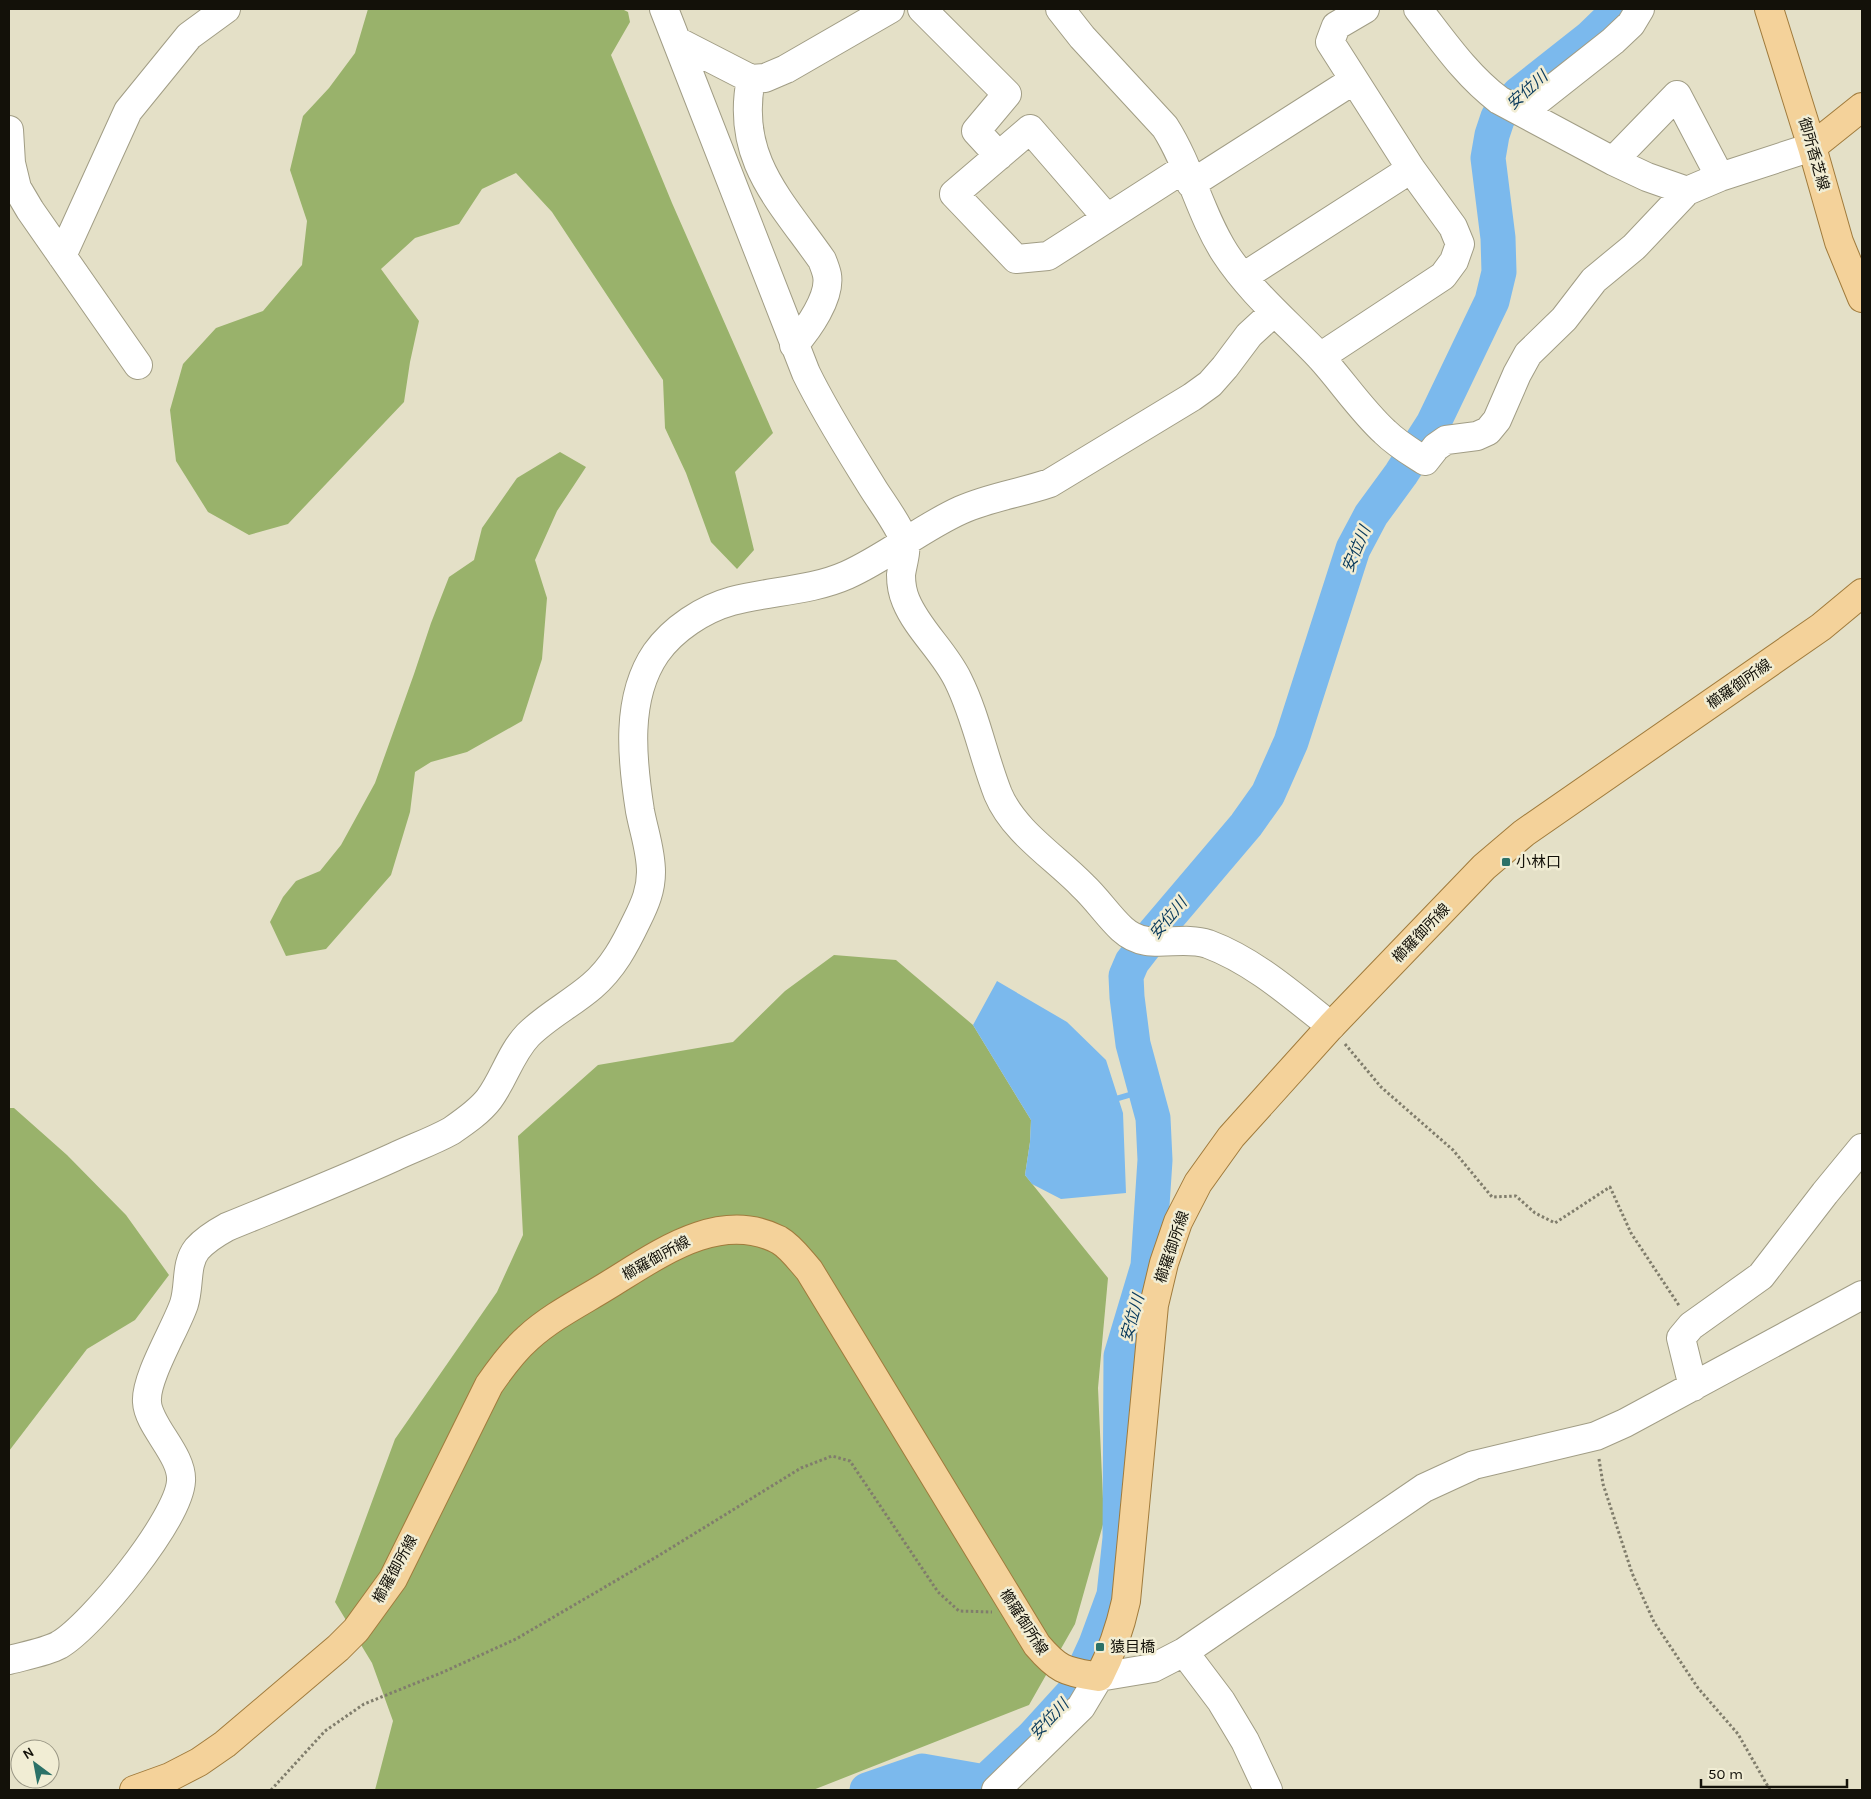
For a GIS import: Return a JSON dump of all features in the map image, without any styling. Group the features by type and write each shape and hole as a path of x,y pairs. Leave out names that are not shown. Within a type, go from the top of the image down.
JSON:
{"main road":[{"name":"御所香芝線","path":"1770,9 1839,242 1862,298"},
{"path":"1812,147 1862,107"},
{"name":"櫛羅御所線","path":"134,1790 170,1777 199,1762 225,1744 338,1648 356,1630 393,1579 489,1385 505,1362 528,1338 553,1319 664,1250 703,1234 743,1230 764,1234 781,1241 796,1254 808,1270 1037,1645 1049,1660 1083,1674 1110,1655 1120,1630 1126,1600 1154,1305 1164,1263 1178,1222 1198,1183 1230,1137 1331,1026 1484,867 1524,832 1821,628 1862,593"}],"street":[{"path":"62,256 128,111 189,36 226,9"},
{"path":"664,9 806,373 821,404 905,541 901,578 906,600 913,616 939,649 957,677 972,709 999,795 1011,815 1022,829 1082,884 1123,930 1146,940 1191,940 1207,944 1234,956 1285,989 1331,1026"},
{"path":"677,41 751,79 765,78 786,69 890,9"},
{"path":"922,9 1007,94 976,131 998,156"},
{"path":"1060,9 1082,37 1165,127 1173,140 1206,220 1225,253 1243,277 1274,312 1320,357 1384,431 1425,461 1436,447 1446,440 1477,436 1488,431 1497,420 1528,354 1569,312 1594,280 1634,247 1687,191 1720,177 1812,147"},
{"path":"1320,357 1443,276 1454,261 1460,244 1453,226 1411,169 1330,42 1336,26 1365,9"},
{"path":"1418,9 1465,69 1482,87 1511,106 1612,161 1647,177 1687,191"},
{"path":"1511,106 1613,41 1631,24 1640,9"},
{"path":"751,79 747,100 747,123 752,148 761,172 822,260 828,276 817,312 808,329 794,345"},
{"path":"1107,218 1030,129 954,194 1016,259 1048,256 1107,218 1188,176 1354,80"},
{"path":"1612,161 1677,95 1720,177"},
{"path":"9,130 11,163 17,188 30,210 138,365"},
{"path":"1243,277 1411,169"},
{"path":"9,1660 58,1646 74,1635 128,1575 176,1504 182,1480 176,1460 153,1420 147,1402 151,1380 184,1304 189,1284 189,1264 196,1250 209,1238 227,1227 382,1163 448,1132 471,1117 489,1099 516,1050 528,1035 548,1017 591,986 610,968 623,949 648,896 651,875 650,852 641,814 636,780 634,709 642,681 656,654 675,631 700,615 730,602 821,584 845,576 872,563 905,541 958,511 985,500 1031,490 1050,483 1192,397 1210,384 1249,335 1274,312"},
{"path":"1693,1386 1681,1338 1691,1326 1761,1276 1824,1193 1862,1148"},
{"path":"996,1790 1081,1707 1083,1674 1153,1668 1184,1652 1424,1488 1474,1465 1596,1436 1862,1295"},
{"path":"1184,1652 1221,1701 1245,1741 1268,1790"}],"path":[{"path":"1331,1026 1381,1086 1453,1150 1492,1197 1516,1196 1535,1212 1555,1223 1610,1187 1631,1233 1667,1286 1691,1326"},
{"path":"1596,1436 1603,1484 1632,1573 1654,1622 1698,1688 1738,1734 1770,1790"},
{"path":"270,1790 325,1731 364,1704 441,1673 516,1639 658,1556 801,1468 832,1456 850,1460 938,1592 959,1611 1017,1613"}],"green space":[{"path":"368,9 622,9 628,12 630,22 611,55 672,203 773,433 735,472 754,550 737,569 711,542 686,473 665,428 663,380 552,212 516,173 482,189 459,224 415,238 381,269 419,321 404,402 288,524 249,535 208,512 176,461 170,410 183,364 216,328 263,311 302,265 307,221 290,170 303,116 329,88 355,53"},
{"path":"560,452 586,467 557,511 535,560 547,598 542,659 522,721 467,752 431,762 415,772 410,812 391,875 326,949 286,956 270,922 283,897 296,881 320,871 341,845 375,783 449,577 474,560 482,528 517,478"},
{"path":"834,955 896,960 973,1025 1031,1120 1025,1175 1108,1278 1098,1388 1104,1521 1075,1624 1029,1705 813,1790 375,1790 393,1721 372,1663 335,1602 395,1439 497,1292 523,1235 518,1136 598,1065 733,1042 785,991"},
{"path":"9,1108 14,1108 67,1155 126,1215 169,1275 135,1320 87,1349 9,1451"}],"water":[{"path":"997,981 1067,1022 1106,1060 1123,1113 1126,1193 1061,1199 1032,1184 1025,1175 1031,1120 973,1025"}],"waterway":[{"name":"安位川","path":"867,1790 922,1771 985,1782 1033,1737 1074,1692 1096,1644 1114,1595 1120,1538 1121,1356 1148,1266 1155,1160 1153,1118 1133,1044 1126,976 1132,962 1156,931 1246,825 1268,794 1291,742 1353,549 1371,515 1401,474 1433,424 1492,301 1499,272 1498,238 1488,158 1492,135 1498,117 1519,94 1590,38 1620,9"},
{"path":"1112,1100 1146,1090"}],"place":[{"name":"小林口","path":"1506,862"},
{"name":"猿目橋","path":"1100,1647"}]}
